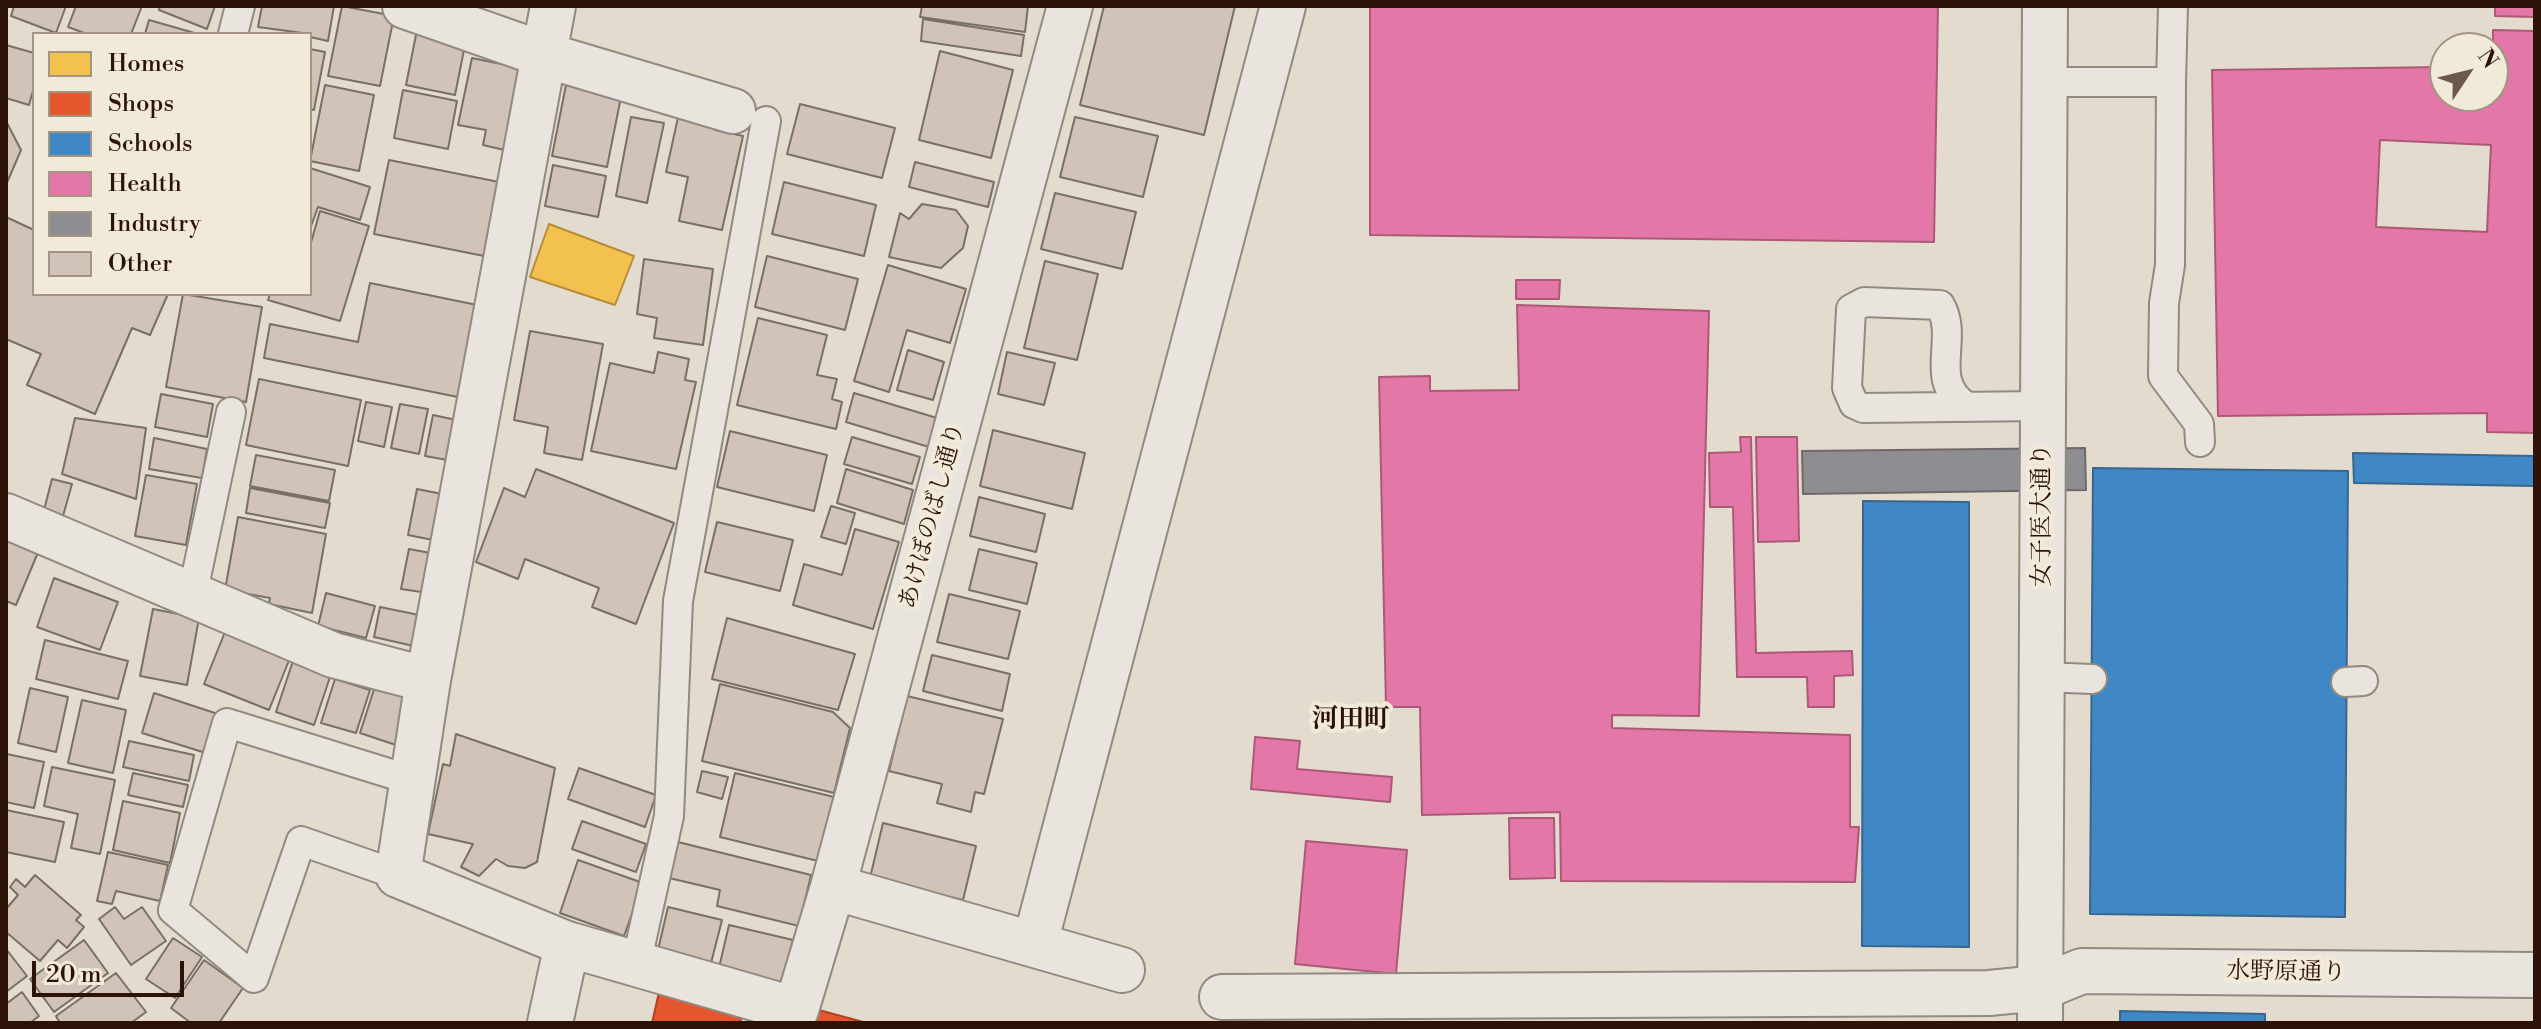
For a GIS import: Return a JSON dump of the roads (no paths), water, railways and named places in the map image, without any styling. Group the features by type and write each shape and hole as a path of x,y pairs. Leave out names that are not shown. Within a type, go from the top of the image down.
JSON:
{"street":[{"path":"405,6 545,55 749,116"},
{"path":"553,6 428,680 398,875 567,944 791,1017"},
{"name":"あけぼのばし通り","path":"791,1017 833,887 1070,6"},
{"path":"1035,943 1283,6"},
{"name":"女子医大通り","path":"2040,1006 2045,6"},
{"path":"6,516 333,655 428,680"},
{"path":"833,887 1122,970"},
{"path":"550,1023 567,944"},
{"name":"水野原通り","path":"1222,997 1989,993 2040,1006 2082,971 2535,975"}],"lane":[{"path":"234,32 240,6"},
{"path":"2173,6 2170,265 2164,303 2163,376 2199,424 2200,442"},
{"path":"2045,82 2171,82"},
{"path":"636,964 669,816 678,601 749,116"},
{"path":"1967,407 1953,398 1947,388 1946,320 1940,305 1864,302 1851,309 1847,388 1854,404 1863,408 1967,407 2043,406"},
{"path":"192,596 231,412"},
{"path":"2042,677 2092,679"},
{"path":"398,875 301,841 254,978 173,910 227,723 411,780"}],"district":[{"name":"河田町","path":"1351,721"}]}
